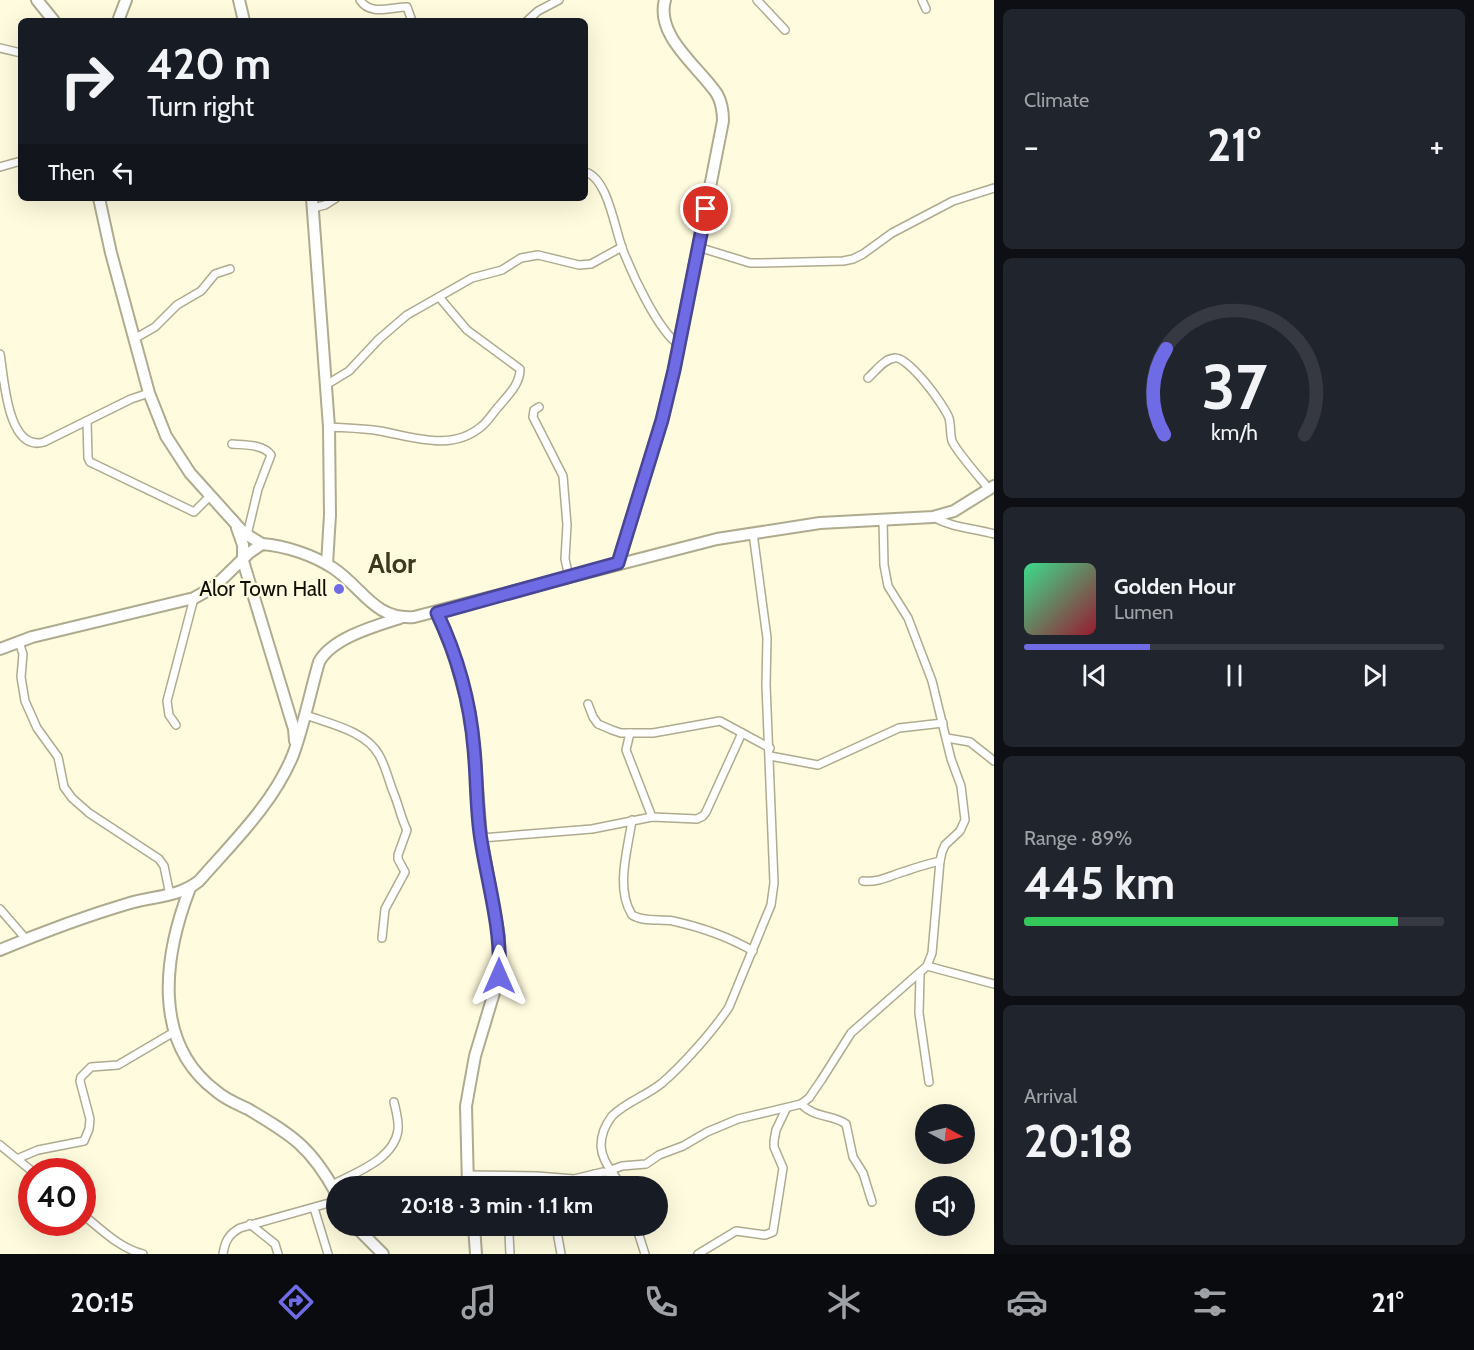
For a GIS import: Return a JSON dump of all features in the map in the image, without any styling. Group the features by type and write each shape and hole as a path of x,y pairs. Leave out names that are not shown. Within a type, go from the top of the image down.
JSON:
{"street":[{"path":"37,0 52,18"},
{"path":"119,18 126,0"},
{"path":"239,0 243,18"},
{"path":"360,0 366,8 374,10 407,7 411,18"},
{"path":"530,18 558,0"},
{"path":"618,563 662,420 723,121 722,108 717,95 679,48 666,27 662,11 665,0"},
{"path":"757,0 785,30"},
{"path":"922,0 926,9"},
{"path":"0,48 18,52"},
{"path":"0,168 18,162"},
{"path":"588,173 593,174 602,188 622,247 662,328 671,340 679,345"},
{"path":"698,247 760,264 843,261 853,259 892,233 953,201 994,188"},
{"path":"100,201 148,393 166,436 178,457 247,536 262,544 294,550 327,564 379,609 400,618"},
{"path":"327,564 330,515 329,426 312,203 325,204 330,201"},
{"path":"326,385 349,370 379,339 407,315 472,278 502,270 521,258 538,255 579,265 591,264 622,247"},
{"path":"134,339 155,327 177,305 201,291 215,274 230,269"},
{"path":"329,426 379,430 419,441 448,441 465,436 482,426 513,389 520,377 520,369 467,330 440,297"},
{"path":"0,354 9,412 13,423 31,442 38,444 148,393"},
{"path":"0,950 75,920 190,888 213,866 265,804 295,747 300,720 323,655 354,635 400,618 437,613 618,563 717,539 820,523 933,517 954,511 991,487 953,442 951,425 943,406 907,364 898,358 893,358 884,362 868,378"},
{"path":"539,407 534,410 533,417 563,476 567,525 565,559 569,577"},
{"path":"87,421 90,462 194,512 210,496"},
{"path":"232,444 259,447 267,450 271,455 258,489 247,536"},
{"path":"933,517 960,528 994,534"},
{"path":"583,1176 612,1171 622,1166 646,1164 659,1155 683,1146 724,1125 753,1115 801,1104 809,1098 851,1033 885,1002 920,975 927,966 932,953 940,861 945,845 964,825 966,813 961,786 951,759 943,723 920,648 908,618 888,586 884,565 883,520"},
{"path":"234,523 243,544 243,561 300,720"},
{"path":"597,1174 603,1157 603,1133 607,1122 626,1105 677,1070 722,1018 729,1007 771,905 774,883 766,685 767,638 753,532"},
{"path":"0,649 19,642 194,598 214,587 249,553 262,544"},
{"path":"176,725 169,715 167,701 194,598"},
{"path":"437,613 453,651 469,709 481,838 499,937 499,976 482,1027 468,1085 465,1115 468,1176"},
{"path":"19,642 23,654 21,677 25,701 37,728 58,757 64,787 72,798 89,813 159,859 164,866 170,895"},
{"path":"588,704 598,724 612,730 653,733 683,729 712,721 726,723 770,748"},
{"path":"300,720 356,735 380,755 407,830 398,855 405,872 385,909 382,938"},
{"path":"770,756 818,765 899,728 943,723"},
{"path":"630,733 626,750 652,818"},
{"path":"481,838 592,830 632,820 652,818 696,819 703,816 742,733"},
{"path":"947,738 970,742 994,760"},
{"path":"632,820 624,882 628,907 632,915 695,927 753,951"},
{"path":"863,881 882,880 940,861"},
{"path":"190,888 180,913 172,947 169,1003 174,1032 184,1055 202,1079 217,1093 296,1139 310,1152 326,1177"},
{"path":"0,909 26,939"},
{"path":"927,966 994,984"},
{"path":"920,975 919,1013 929,1082"},
{"path":"0,1144 19,1158 38,1150 84,1141 90,1124 80,1081 86,1071 97,1066 118,1065 174,1032"},
{"path":"354,1176 371,1165 387,1150 398,1131 394,1102"},
{"path":"801,1104 813,1113 840,1120 846,1124 853,1156 864,1173 872,1202"},
{"path":"698,1254 736,1231 765,1235 773,1232 783,1168 774,1147 774,1141 776,1130 786,1109"},
{"path":"603,1157 615,1176"},
{"path":"222,1254 232,1232 250,1224 326,1204"},
{"path":"314,1208 328,1254"},
{"path":"250,1224 271,1240 278,1254"},
{"path":"96,1225 128,1250 143,1254"},
{"path":"365,1236 383,1254"},
{"path":"475,1236 476,1254"},
{"path":"509,1236 510,1254"},
{"path":"558,1236 561,1254"},
{"path":"639,1236 645,1254"}],"place":[{"name":"Alor Town Hall","path":"339,589"}],"district":[{"name":"Alor","path":"392,564"}],"route":[{"path":"499,976 499,937 481,838 469,709 453,651 437,613 618,563 662,420 706,209"}]}
